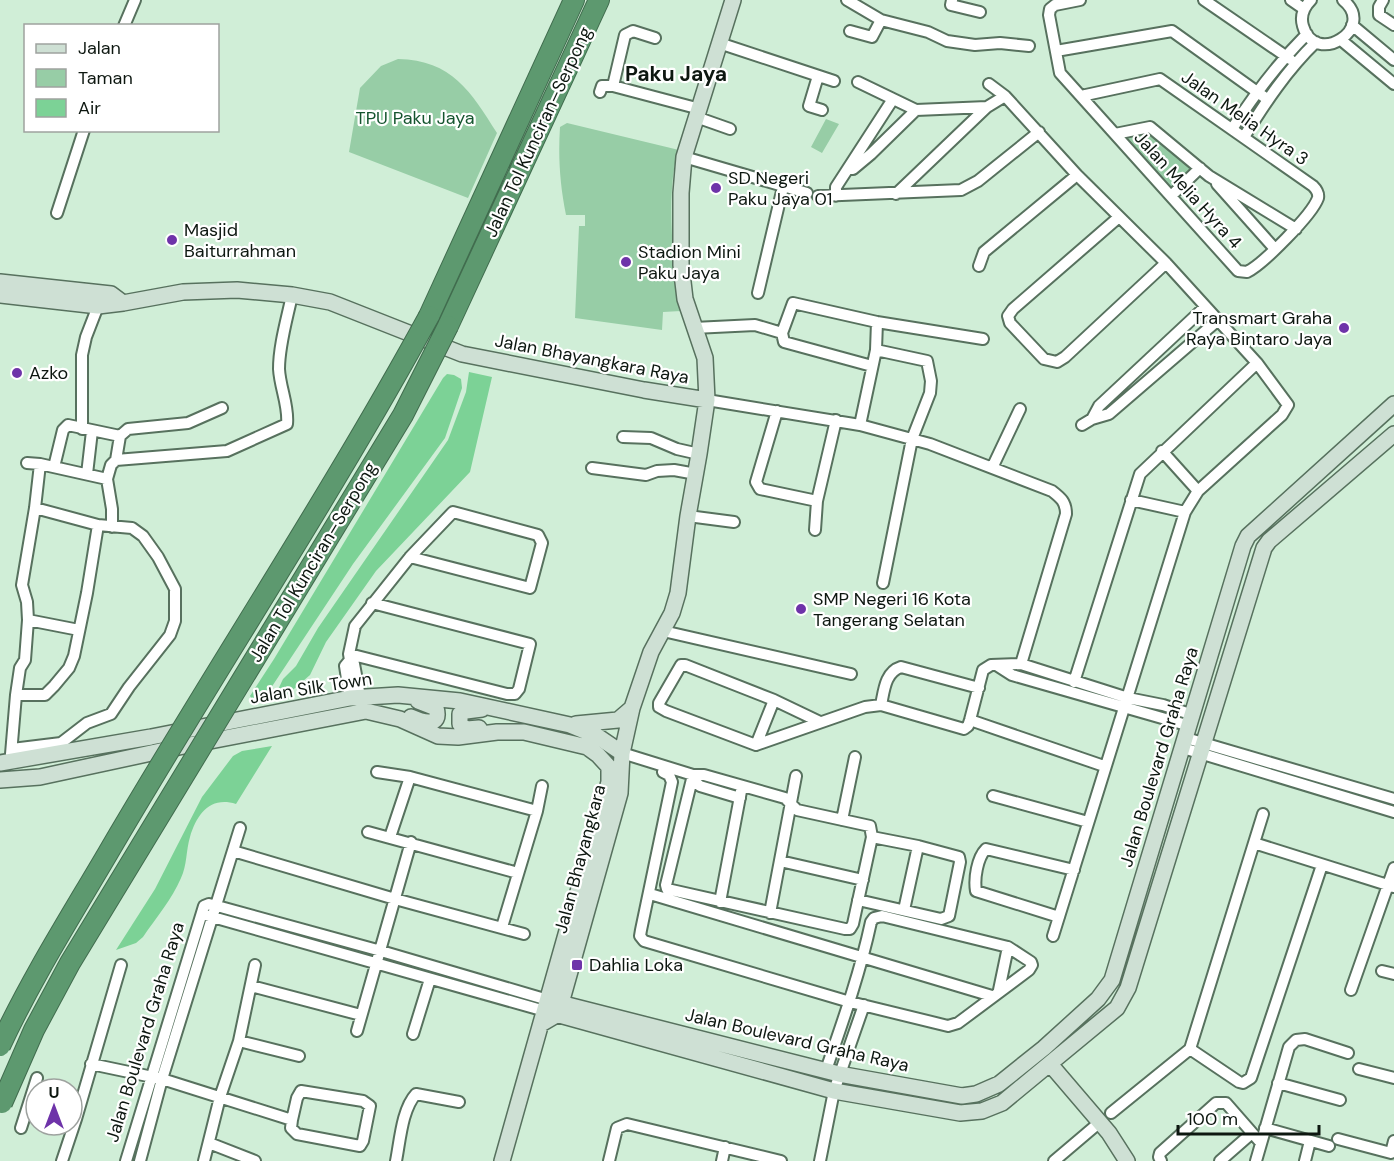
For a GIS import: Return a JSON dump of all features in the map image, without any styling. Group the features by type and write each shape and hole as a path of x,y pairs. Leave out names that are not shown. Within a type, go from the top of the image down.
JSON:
{"highway":[{"name":"Jalan Tol Kunciran–Serpong","path":"0,1046 13,1018 162,760 380,406 429,316 574,0"},
{"name":"Jalan Tol Kunciran–Serpong","path":"1,1106 34,1030 70,963 403,415 448,326 598,0"}],"main road":[{"name":"Jalan Bhayangkara","path":"551,1011 620,793 622,753 632,708 651,652 672,613 678,593 707,400 705,358 685,299 681,263 681,194 684,157 733,0"},
{"path":"0,282 111,294 123,303"},
{"name":"Jalan Bhayangkara Raya","path":"0,295 98,306 183,292 237,290 292,295 330,303 462,354 707,400"},
{"name":"Jalan Boulevard Graha Raya","path":"551,1011 833,1072 962,1096 987,1091 1004,1080 1044,1048 1098,999 1112,980 1243,546 1248,536 1393,405"},
{"name":"Jalan Boulevard Graha Raya","path":"551,1011 834,1091 960,1113 988,1109 1002,1103 1117,1008 1128,988 1264,548 1269,541 1394,434"},
{"path":"387,715 405,715 424,723 436,718 438,714 436,708 427,703 398,695"},
{"name":"Jalan Silk Town","path":"7,758 355,697 398,695 429,697 493,707 570,725 597,736 622,753"},
{"path":"493,707 460,714 460,724 467,729 478,727 497,732"},
{"path":"570,725 618,720 632,708"},
{"name":"Jalan Silk Town","path":"0,780 40,777 179,747 366,711 387,715 438,736 458,738 497,732 524,732 587,747 598,754 609,767"},
{"name":"Jalan Bhayangkara","path":"551,1011 609,782 609,767"},
{"path":"502,1161 551,1011"},
{"path":"1050,1064 1107,1123 1138,1161"},
{"path":"1107,1123 1127,1161"}],"street":[{"path":"125,24 135,0"},
{"path":"847,0 881,20 928,32 947,41 975,45 1000,43 1029,46"},
{"path":"952,0 951,5 980,12"},
{"name":"Jalan Melia Hyra 4","path":"1080,0 1055,5 1050,9 1049,15 1060,73 1238,271 1247,272 1256,267 1296,229 1318,198 1317,191"},
{"path":"1204,0 1295,63"},
{"path":"1291,0 1308,3 1302,22 1306,34 1316,42 1329,44 1341,40 1350,31 1352,14 1347,1"},
{"path":"1383,0 1378,8 1379,15 1394,25"},
{"path":"850,31 872,37 881,20"},
{"path":"1352,25 1394,60"},
{"path":"612,86 625,34 633,31 655,38"},
{"path":"1056,51 1172,31 1267,99"},
{"path":"1232,129 1256,91 1306,34"},
{"path":"1341,40 1394,84"},
{"path":"1244,137 1267,99 1295,63 1316,42"},
{"path":"719,43 834,81"},
{"path":"818,76 809,105 822,110"},
{"name":"Jalan Melia Hyra 3","path":"1081,96 1160,79 1317,191"},
{"path":"858,82 916,110 987,107"},
{"path":"989,84 1005,96 1077,175 1166,263 1257,363 1288,405 1282,415 1198,491 1185,512 1126,703 1104,766 1053,936"},
{"path":"600,92 602,86 612,86 698,113 730,129"},
{"path":"896,194 987,107 1005,96"},
{"path":"836,196 836,187 893,99"},
{"path":"847,173 871,154 916,110"},
{"path":"1115,134 1150,126 1209,176 1275,249"},
{"path":"57,213 83,132"},
{"path":"818,196 961,190 978,181 1040,132"},
{"path":"684,157 807,193"},
{"path":"1171,196 1200,168"},
{"path":"979,266 984,252 1077,175"},
{"path":"1209,176 1296,229"},
{"path":"759,293 783,187"},
{"path":"1119,217 1013,309 1008,316 1010,324 1044,359 1057,362 1065,357 1166,263"},
{"path":"116,460 227,451 287,424 288,416 279,369 292,295"},
{"path":"872,366 784,342 782,333 793,303 877,322 983,339"},
{"path":"87,474 87,430 82,355 98,306"},
{"path":"1092,419 1099,406 1205,307"},
{"path":"1082,425 1109,414 1217,321"},
{"path":"860,425 876,350 877,322"},
{"path":"694,328 755,325 782,333"},
{"path":"876,350 927,361 931,381 930,393 912,439 884,583"},
{"path":"1074,682 1140,474 1257,363"},
{"name":"Jalan Bhayangkara Raya","path":"707,400 836,420 912,439 1052,491 1062,499 1066,506 1065,514 1021,664"},
{"path":"112,527 112,509 107,479 111,465 116,460 120,436 128,429 188,423 222,408"},
{"path":"992,468 1020,409"},
{"path":"777,411 757,486 760,489 817,501"},
{"path":"815,530 817,501 836,420"},
{"path":"54,467 65,427 68,425 120,436"},
{"path":"623,437 651,438 677,449 699,454"},
{"path":"1162,451 1198,491"},
{"path":"27,463 107,479"},
{"path":"35,508 98,525 132,528 142,536 158,556 176,589 175,621 170,635 111,714 87,723 61,743 7,758 20,668 25,660 28,620 27,602 22,585 40,464"},
{"path":"592,468 646,475 657,471 674,470 696,474"},
{"path":"1131,500 1185,512"},
{"path":"355,697 345,666 355,626 410,557 453,512 538,535 542,543 531,588 410,557"},
{"path":"688,516 734,522"},
{"path":"16,695 45,695 69,668 74,656 87,592 98,525"},
{"path":"349,657 507,694 515,694 519,689 530,644 372,603"},
{"path":"28,620 79,630"},
{"path":"663,631 851,674"},
{"path":"820,722 774,700 689,666 681,665 659,703 659,707 666,711 756,745 865,707 881,705 964,729 970,720 983,670 991,665 1021,664 1126,703 1188,732 1203,748 1394,812"},
{"path":"881,705 888,676 894,669 901,666 979,688"},
{"path":"998,666 1012,675 1126,703"},
{"path":"756,745 774,700"},
{"path":"970,720 1104,766"},
{"path":"1203,748 1394,800"},
{"path":"622,753 692,777 704,775 785,798 797,810 870,826 873,837 853,924 850,928 845,929 667,889 666,885 692,777"},
{"path":"842,820 855,757"},
{"path":"377,772 410,777 537,811"},
{"path":"663,772 669,775 672,782 640,933 644,940 850,1002 948,1026 958,1023 1029,970 1032,965 1008,947 882,916 874,918 871,922 863,957 850,1002 833,1072 834,1091 820,1161"},
{"path":"770,913 796,776"},
{"path":"390,837 410,777"},
{"path":"692,777 700,786 740,798"},
{"path":"715,790 717,778"},
{"path":"502,927 537,811 542,786"},
{"path":"720,902 742,786"},
{"path":"993,796 1088,822"},
{"path":"1054,1161 1107,1123 1190,1049 1263,814"},
{"path":"215,912 240,828"},
{"path":"368,831 518,873"},
{"path":"858,900 941,919 949,916 960,862 959,857 873,837"},
{"path":"357,1031 411,842"},
{"path":"1254,843 1391,886"},
{"path":"904,910 918,846"},
{"path":"1059,917 976,891 974,883 982,853 986,849 1074,870"},
{"path":"233,851 524,933"},
{"path":"780,861 863,880"},
{"path":"1190,1049 1239,1082 1243,1083 1251,1078 1322,865"},
{"path":"1351,990 1391,886 1394,868"},
{"path":"650,894 863,957 996,993"},
{"name":"Jalan Boulevard Graha Raya","path":"126,1161 204,906 209,904 215,912 429,979 551,1011"},
{"name":"Jalan Boulevard Graha Raya","path":"215,912 381,951 551,1011"},
{"name":"Jalan Boulevard Graha Raya","path":"140,1161 162,1079 215,912"},
{"path":"996,993 1008,947"},
{"path":"84,1087 121,964"},
{"path":"204,1161 220,1097 238,1041 255,965"},
{"path":"1382,971 1394,975"},
{"path":"413,1034 429,979"},
{"path":"251,986 361,1016"},
{"path":"833,1072 864,1005"},
{"path":"1256,1161 1289,1047 1296,1040 1305,1039 1348,1053"},
{"path":"238,1041 299,1056"},
{"path":"91,1064 162,1079 292,1120"},
{"path":"1359,1069 1394,1078"},
{"path":"1278,1083 1340,1100"},
{"path":"301,1091 363,1101 370,1106 360,1146 297,1134 291,1128 292,1120 301,1091"},
{"path":"396,1161 405,1119 412,1099 417,1094 459,1102"},
{"path":"1161,1161 1160,1153 1218,1102 1226,1103 1261,1143"},
{"path":"21,1128 24,1122"},
{"path":"609,1161 617,1128 624,1124 781,1161"},
{"path":"1265,1128 1310,1140 1391,1153 1394,1141"},
{"path":"1220,1161 1252,1133"},
{"path":"62,1161 69,1137"},
{"path":"1305,1161 1310,1140"},
{"path":"209,1143 255,1161"},
{"path":"722,1161 725,1147"}],"green space":[{"name":"TPU Paku Jaya","path":"398,59 433,65 446,72 468,92 497,133 468,198 349,152 360,88 381,66"},
{"path":"826,119 839,124 822,153 811,147"},
{"name":"Stadion Mini Paku Jaya","path":"567,123 679,150 672,184 671,206 675,275 681,311 663,312 662,330 575,318 579,226 585,226 585,215 566,215 559,150 560,127"},
{"path":"1149,131 1195,167 1173,193 1125,140 1125,136"}],"water":[{"path":"469,372 492,377 470,472 376,571 326,642 310,675 287,695 275,696 283,679 296,666 318,628 448,440 466,392"},
{"path":"447,374 461,379 462,388 445,438 353,564 265,697 253,700 250,696"},
{"path":"272,746 236,804 227,802 212,805 201,814 190,837 183,873 168,901 143,937 136,943 116,950 155,889 202,797 233,756 242,751"}],"place":[{"name":"SD Negeri Paku Jaya 01","path":"716,188"},
{"name":"Masjid Baiturrahman","path":"172,240"},
{"name":"Stadion Mini Paku Jaya","path":"626,262"},
{"name":"Transmart Graha Raya Bintaro Jaya","path":"1344,328"},
{"name":"Azko","path":"17,373"},
{"name":"SMP Negeri 16 Kota Tangerang Selatan","path":"801,609"},
{"name":"Dahlia Loka","path":"577,965"}],"district":[{"name":"Paku Jaya","path":"676,74"}]}
